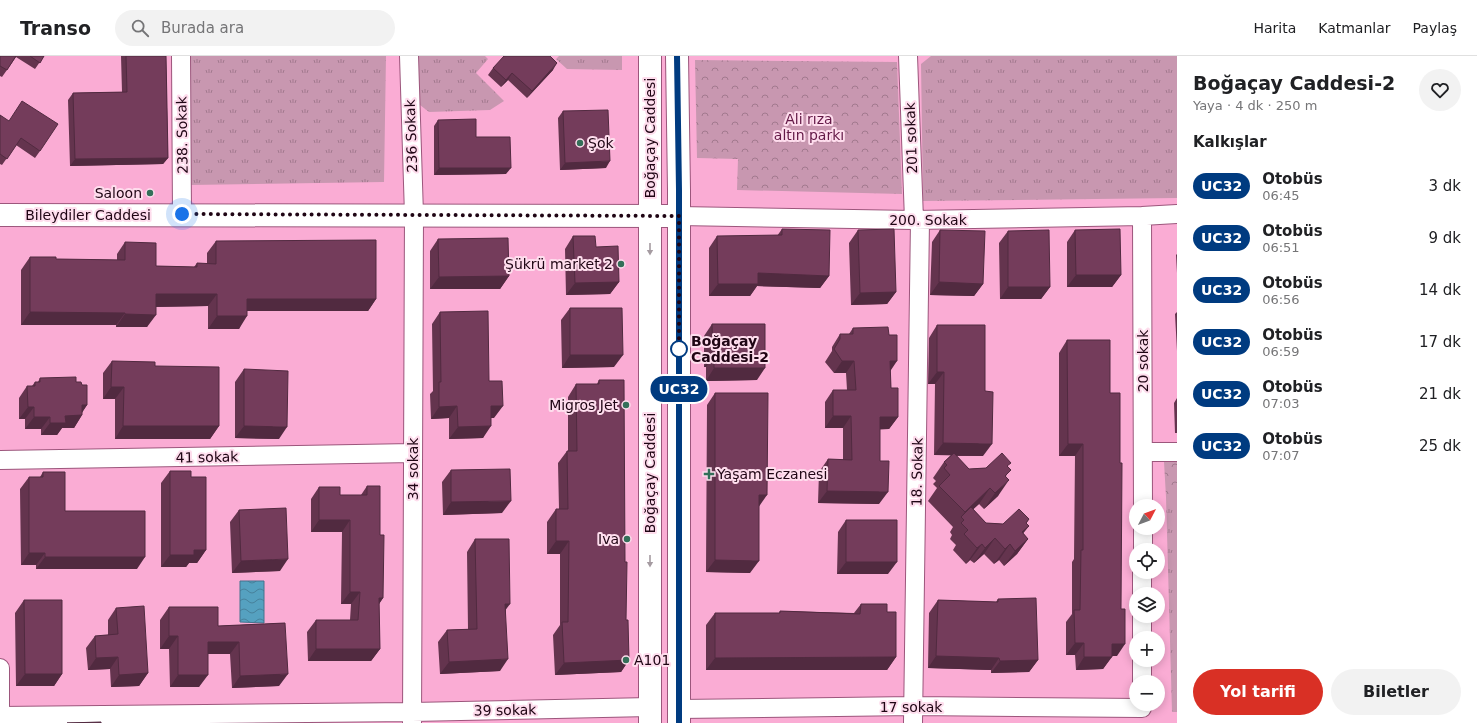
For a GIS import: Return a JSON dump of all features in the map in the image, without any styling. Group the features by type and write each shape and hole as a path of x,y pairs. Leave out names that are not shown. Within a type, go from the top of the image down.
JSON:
{"main road":[{"name":"Boğaçay Caddesi","path":"650,56 650,715"},
{"name":"Boğaçay Caddesi","path":"677,56 679,216 679,716"},
{"name":"Bileydiler Caddesi","path":"0,215 182,214 679,216"}],"street":[{"name":"238. Sokak","path":"181,56 182,214"},
{"name":"236 Sokak","path":"409,56 414,215"},
{"name":"201 sokak","path":"908,56 917,220"},
{"name":"200. Sokak","path":"679,216 917,220 1177,214"},
{"name":"34 sokak","path":"412,718 414,215"},
{"name":"20 sokak","path":"1142,216 1143,499"},
{"name":"18. Sokak","path":"913,715 917,220"},
{"path":"1143,452 1177,452"},
{"name":"41 sokak","path":"0,460 413,454"},
{"path":"0,668 0,723"},
{"name":"17 sokak","path":"679,716 1142,712"},
{"name":"39 sokak","path":"0,716 412,718 650,715"}],"green space":[{"path":"188,56 386,56 384,182 190,185"},
{"path":"418,56 485,56 488,59 476,73 504,101 490,110 429,112 420,105"},
{"path":"559,56 622,56 622,70 567,69 556,59"},
{"path":"931,56 1177,56 1177,198 923,201 921,64"},
{"name":"Ali rıza altın parkı","path":"695,60 897,62 902,194 737,190 738,159 697,158"},
{"path":"1164,462 1177,462 1177,497 1166,497"},
{"path":"1166,497 1177,497 1177,712 1172,712"}],"water":[{"path":"240,581 264,581 264,623 240,622"}],"building":[{"path":"0,56 16,56 7,70 0,66"},
{"path":"30,56 44,56 40,63"},
{"path":"126,56 166,56 168,158 75,159 73,93 127,92"},
{"path":"504,56 550,56 557,63 532,91 512,73 506,80 493,68"},
{"path":"22,101 58,124 40,151 21,138 7,159 0,154 0,115 9,121"},
{"path":"608,110 610,161 565,163 563,111"},
{"path":"476,119 476,137 510,137 511,168 439,168 438,120"},
{"path":"782,229 830,230 829,276 758,273 758,284 718,284 717,236 782,235"},
{"path":"894,229 896,292 860,293 858,230"},
{"path":"1120,229 1121,275 1076,275 1075,230"},
{"path":"940,230 985,231 983,284 939,282"},
{"path":"1049,230 1050,287 1008,287 1008,231"},
{"path":"573,236 595,236 596,247 618,246 619,282 575,283"},
{"path":"508,238 509,276 439,277 438,239"},
{"path":"376,240 376,299 247,299 247,316 217,316 217,294 156,294 156,315 125,313 30,312 30,257 125,260 125,242 156,243 156,266 197,267 197,263 216,264 216,241"},
{"path":"570,308 622,308 623,355 570,355"},
{"path":"488,311 489,381 502,381 503,406 491,406 491,426 458,427 457,406 439,407 439,382 441,382 440,312"},
{"path":"712,324 765,324 765,368 714,368"},
{"path":"937,325 985,325 985,391 993,392 992,444 943,443 944,372 937,372"},
{"path":"888,327 889,335 897,335 897,361 890,361 891,388 898,388 898,417 880,417 880,461 889,461 888,492 827,491 828,459 852,460 851,416 833,416 833,390 856,390 854,361 842,361 834,349 840,339 840,334 853,334 853,328"},
{"path":"1067,340 1110,340 1110,393 1120,393 1120,463 1122,463 1121,609 1125,609 1125,644 1112,644 1112,657 1084,657 1084,643 1075,643 1074,610 1080,610 1081,550 1083,550 1083,444 1068,444"},
{"path":"112,361 155,362 155,366 219,367 219,426 123,426 124,387 111,387"},
{"path":"244,369 288,371 287,427 244,426"},
{"path":"76,377 76,382 81,382 82,385 87,385 87,405 82,405 82,415 65,416 66,423 50,423 50,417 34,417 34,407 28,407 27,386 35,386 35,382 40,382 40,378"},
{"path":"599,380 624,380 625,562 627,562 626,620 628,620 629,660 564,663 562,622 568,622 569,541 556,541 556,509 568,509 567,451 577,451 576,384 599,384"},
{"path":"715,393 768,393 767,495 759,495 759,561 715,560"},
{"path":"954,453 969,469 986,468 1002,453 1011,463 1007,466 1011,470 1005,476 1009,480 995,493 990,488 965,512 939,486 950,475 944,468 947,465 944,462"},
{"path":"510,469 511,501 451,502 451,470"},
{"path":"170,471 191,471 191,477 206,477 206,550 194,550 194,555 170,555"},
{"path":"43,472 65,472 65,511 145,511 145,557 45,557 45,553 29,553 29,477 43,477"},
{"path":"367,486 380,486 380,535 384,535 383,598 379,598 380,649 316,649 316,620 358,620 360,592 350,592 350,520 319,520 319,487 340,487 340,495 367,495"},
{"path":"971,507 986,523 1003,524 1019,509 1029,519 1026,523 1029,526 1022,532 1028,539 1015,551 1010,544 1005,549 995,538 985,548 982,544 977,548 964,534 968,530 961,523 964,520 961,517"},
{"path":"286,508 288,559 241,561 239,510"},
{"path":"846,520 897,520 897,562 846,562"},
{"path":"475,539 509,539 510,604 505,604 508,659 449,662 447,630 477,629"},
{"path":"1036,598 1038,660 1000,661 999,658 936,656 938,600 998,602 998,599"},
{"path":"24,600 62,600 62,674 25,674"},
{"path":"861,604 887,604 887,612 896,612 896,657 715,658 715,613 780,613 780,611 860,614"},
{"path":"144,606 148,673 119,675 118,657 96,658 95,636 118,634 116,608"},
{"path":"169,607 218,607 218,626 285,623 288,674 240,676 239,642 208,642 208,675 178,675 178,636 169,636"},
{"path":"101,722 101,723 67,723"}],"bus line":[{"name":"UC32","path":"677,56 679,190 679,723"}],"place":[{"name":"Şok","path":"580,143"},
{"name":"Saloon","path":"150,193"},
{"name":"Şükrü market 2","path":"621,264"},
{"name":"Boğaçay Caddesi-2","path":"679,349"},
{"name":"Migros Jet","path":"626,405"},
{"name":"Yaşam Eczanesi","path":"709,474"},
{"name":"Iva","path":"627,539"},
{"name":"A101","path":"626,660"}],"route":[{"path":"182,214 679,216 679,349"}]}
